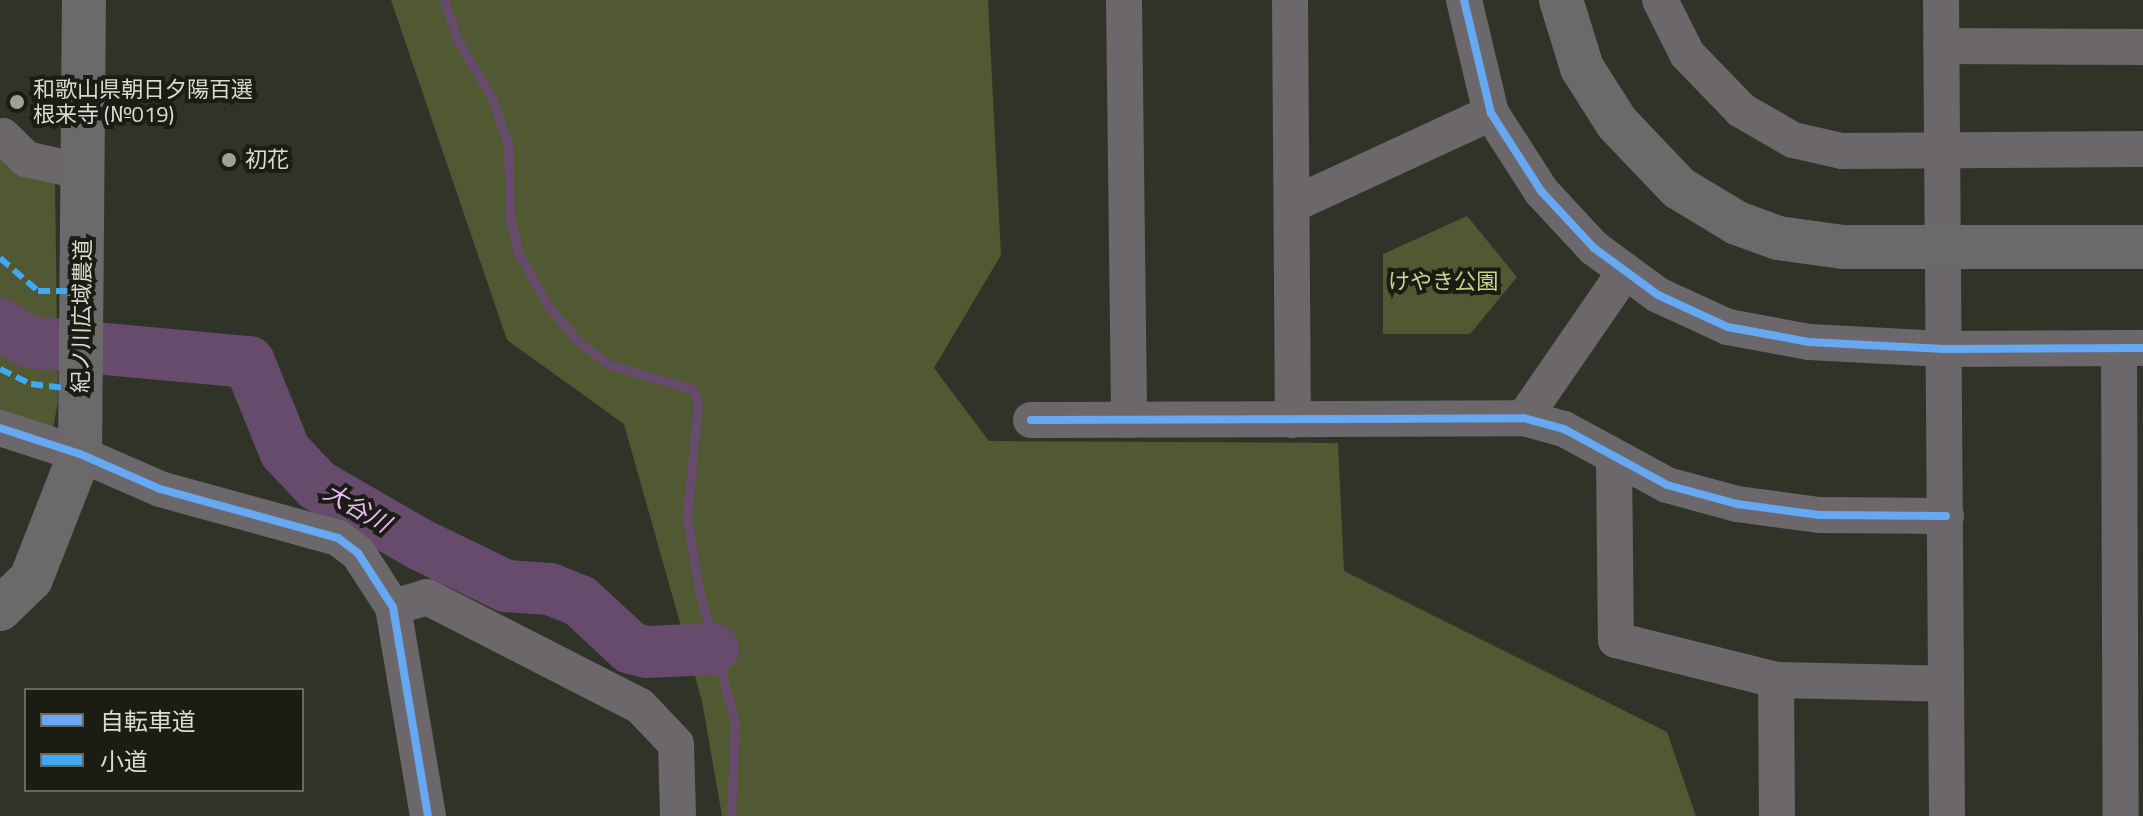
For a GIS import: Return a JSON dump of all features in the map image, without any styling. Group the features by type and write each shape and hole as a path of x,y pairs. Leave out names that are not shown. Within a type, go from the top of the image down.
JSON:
{"street":[{"name":"紀ノ川広域農道","path":"0,609 31,579 80,454 84,0"},
{"path":"1124,0 1129,420"},
{"path":"1290,0 1294,204 1293,420"},
{"path":"1464,0 1491,113 1541,191 1624,273 1728,327 1809,342 1944,349 2131,348 2132,624 2121,816"},
{"path":"1561,0 1582,68 1603,104 1659,170 1711,209 1737,223 1808,244 1942,248 2143,247"},
{"path":"1660,0 1687,54 1741,110 1793,140 1842,151 2143,149"},
{"path":"1941,0 1939,149 1944,349 1947,816"},
{"path":"1941,46 2143,47"},
{"path":"1294,204 1491,113"},
{"path":"3,136 26,159 84,172"},
{"path":"1524,418 1624,273"},
{"path":"1031,420 1524,418 1564,429 1614,459 1667,485 1737,504 1819,515 1946,516"},
{"path":"0,428 80,454 160,489 338,538 358,553 393,607 428,816"},
{"path":"1614,459 1616,640 1776,680 1946,684"},
{"path":"393,607 427,597 640,706 676,744 678,816"},
{"path":"1776,680 1777,816"}],"green space":[{"path":"391,0 988,0 1001,255 934,368 989,441 1338,443 1344,571 1667,732 1696,816 722,816 702,701 624,424 507,340"},
{"path":"0,153 55,182 58,401 53,429 0,412"},
{"name":"けやき公園","path":"1467,216 1517,277 1470,334 1383,334 1383,254"}],"waterway":[{"path":"444,0 458,41 492,98 508,144 510,217 518,253 549,307 579,342 610,365 692,389 698,403 687,517 698,586 735,722 731,816"},
{"name":"大谷川","path":"0,324 29,342 249,362 285,451 317,485 419,544 506,586 550,589 580,601 631,648 647,652 713,649"}],"marked path":[{"path":"0,258 38,291 82,291"},
{"path":"0,369 31,384 82,390"}],"cycle path":[{"path":"1464,0 1491,113 1541,191 1594,248 1658,295 1728,327 1809,342 1944,349 2143,348"},
{"path":"1031,420 1524,418 1564,429 1667,485 1737,504 1819,515 1946,516"},
{"path":"0,428 80,454 160,489 338,538 358,553 393,607 428,816"}],"place":[{"name":"和歌山県朝日夕陽百選 根来寺 (№019)","path":"17,102"},
{"name":"初花","path":"229,160"}]}
